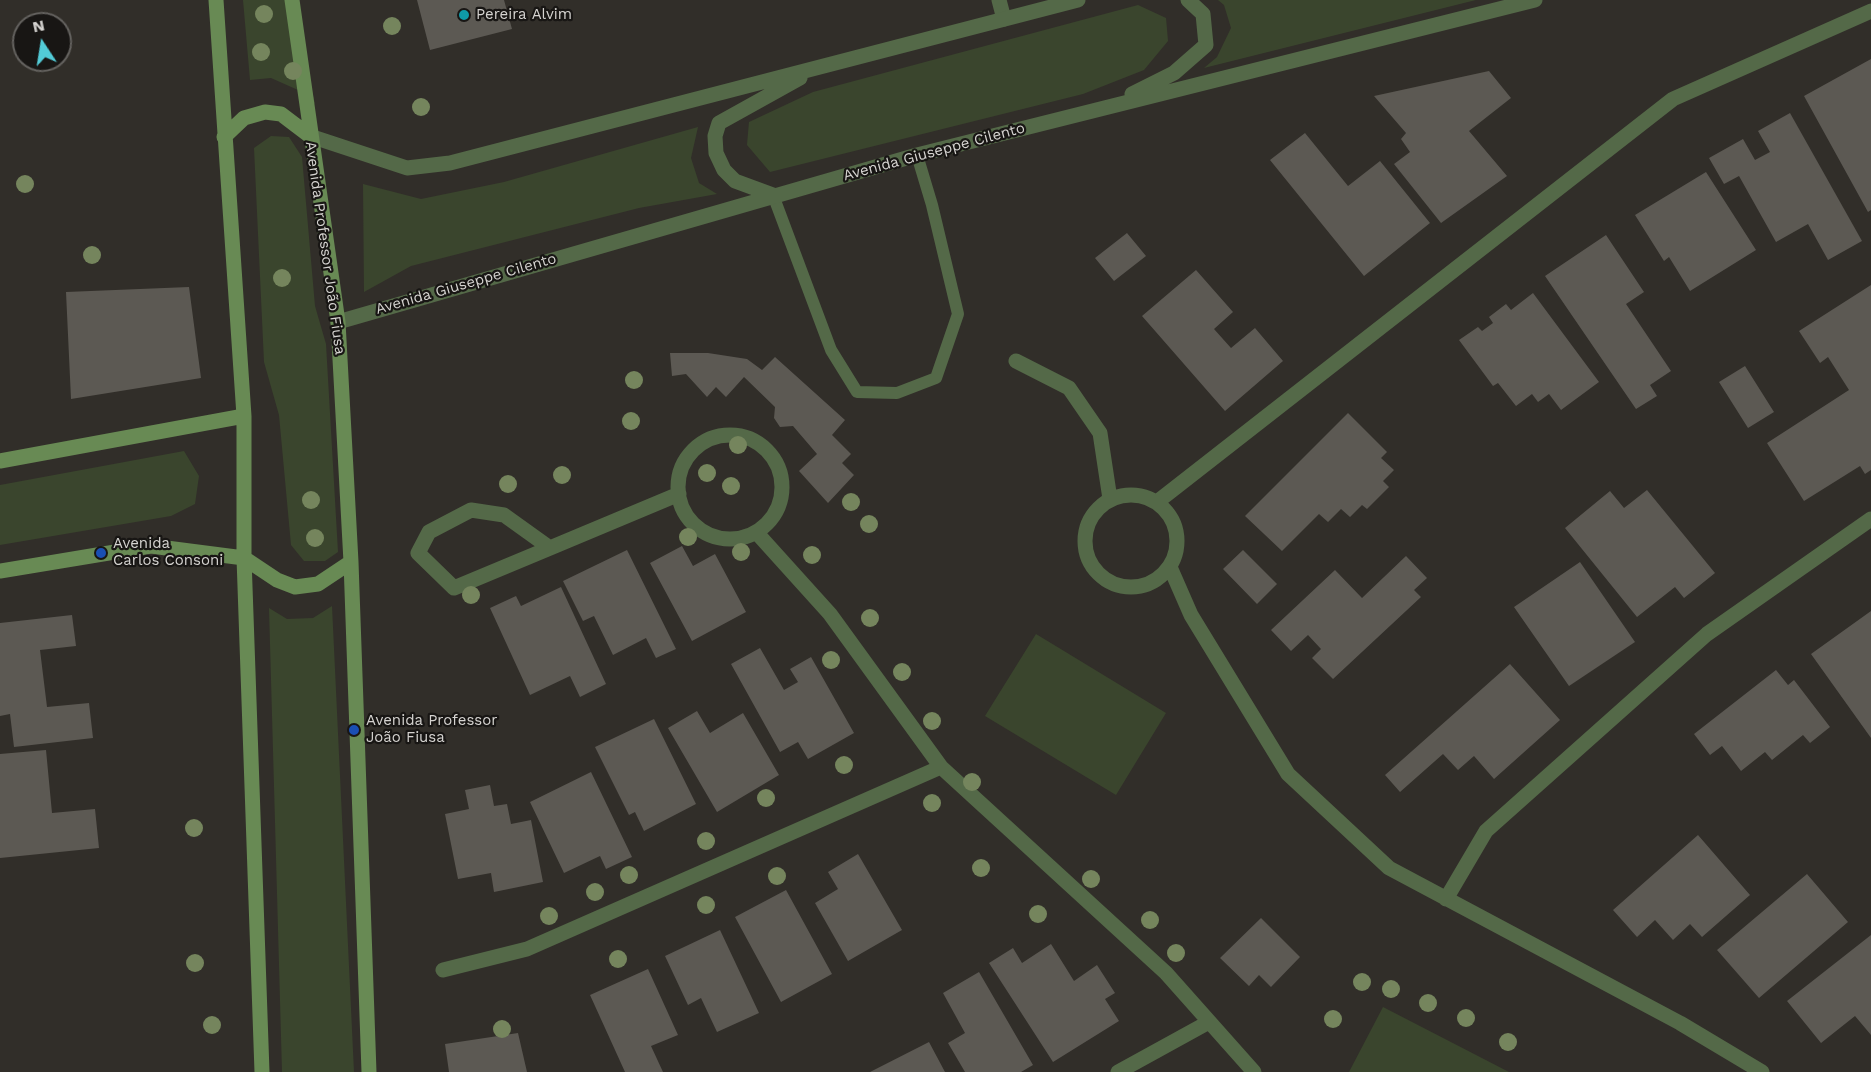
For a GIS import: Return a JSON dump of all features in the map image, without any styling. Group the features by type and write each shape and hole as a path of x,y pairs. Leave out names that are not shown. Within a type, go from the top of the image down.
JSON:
{"main road":[{"path":"216,0 244,416 244,558 262,1072"},
{"name":"Avenida Professor João Fiusa","path":"292,0 338,322 351,562 369,1072"},
{"path":"224,137 244,118 265,112 281,114 310,136"},
{"path":"0,462 244,416"},
{"path":"0,571 151,546 244,558 277,580 296,587 318,584 351,562"}],"street":[{"path":"999,0 1004,19"},
{"path":"310,136 407,168 450,164 1078,0"},
{"path":"1102,108 1174,73 1206,45 1203,14 1188,0"},
{"name":"Avenida Giuseppe Cilento","path":"338,322 917,155 1534,0"},
{"path":"1157,502 1672,99 1871,11"},
{"path":"773,195 735,181 724,170 716,153 715,136 719,123 751,103 827,64"},
{"path":"1016,361 1068,388 1100,433 1110,499"},
{"path":"727,435 744,436 760,444 772,455 780,471 783,488 779,506 770,520 756,532 732,538 707,533 694,524 683,510 679,494 679,477 684,461 696,448 710,439 727,435"},
{"path":"550,548 504,515 471,510 429,532 418,554 454,588 550,548 679,494"},
{"path":"1134,494 1157,502 1173,520 1178,543 1170,567 1151,583 1127,587 1104,579 1088,561 1084,537 1092,514 1110,499 1134,494"},
{"path":"1446,898 1486,831 1698,642 1871,519"},
{"path":"756,532 830,614 941,767 1166,972 1254,1072"},
{"path":"1170,567 1191,615 1288,774 1389,868 1680,1023 1762,1072"},
{"path":"443,970 527,949 941,767"},
{"path":"1118,1072 1209,1022"}],"lane":[{"path":"773,195 831,350 857,392 897,393 936,378 958,314 933,205 917,155"}],"green space":[{"path":"243,0 291,0 315,104 298,90 271,78 250,80"},
{"path":"1218,0 1476,0 1204,68 1217,57 1231,28 1224,5"},
{"path":"1138,5 1166,18 1168,41 1144,70 1083,94 770,172 747,145 749,122 813,92"},
{"path":"698,127 691,158 699,183 717,194 639,208 411,266 364,292 363,184 421,199 504,182"},
{"path":"271,136 289,137 302,157 315,306 326,344 338,552 325,561 304,561 291,545 279,415 264,362 254,148"},
{"path":"184,451 199,476 195,504 171,516 0,545 0,485"},
{"path":"332,606 354,1072 282,1072 269,608 287,619 313,618"},
{"path":"1036,634 1166,713 1116,795 985,716"},
{"path":"1383,1007 1509,1072 1349,1072"}],"building":[{"name":"Pereira Alvim","path":"417,0 504,0 512,29 430,50"},
{"path":"1871,59 1871,210 1868,212 1804,96"},
{"path":"1489,71 1511,98 1469,131 1507,176 1441,223 1394,164 1410,152 1401,139 1406,133 1374,96"},
{"path":"1790,113 1862,241 1828,260 1808,224 1776,242 1739,176 1724,184 1709,158 1743,139 1755,160 1770,152 1758,131"},
{"path":"1305,133 1348,186 1380,161 1430,223 1364,276 1270,160"},
{"path":"1706,172 1756,250 1690,291 1669,257 1664,261 1635,215"},
{"path":"1127,233 1146,256 1114,281 1095,258"},
{"path":"1606,235 1644,292 1626,304 1671,371 1650,385 1657,396 1636,409 1545,276"},
{"path":"1196,270 1233,312 1214,329 1231,348 1255,328 1283,361 1225,411 1142,316"},
{"path":"1871,285 1871,470 1865,474 1860,466 1804,501 1767,443 1849,390 1828,357 1820,363 1799,331"},
{"path":"189,287 201,378 71,399 66,292"},
{"path":"1533,293 1599,382 1561,410 1549,394 1538,402 1532,394 1516,406 1498,383 1493,386 1459,340 1478,327 1482,331 1493,323 1489,317 1506,304 1511,310"},
{"path":"670,353 708,353 747,359 762,370 775,357 845,420 832,435 851,454 842,463 854,475 828,503 799,471 817,454 793,426 780,427 774,418 775,407 744,377 726,397 716,387 707,397 686,374 672,376"},
{"path":"1745,366 1774,412 1748,428 1719,382"},
{"path":"1348,413 1387,452 1381,458 1394,470 1383,481 1389,487 1367,509 1362,505 1350,517 1341,509 1328,522 1319,514 1282,551 1245,516"},
{"path":"1647,490 1715,573 1684,598 1675,587 1637,617 1565,528 1610,491 1624,508"},
{"path":"682,546 693,566 715,554 746,612 692,641 650,563"},
{"path":"627,550 676,649 656,658 646,638 613,655 594,616 583,621 563,581"},
{"path":"1243,550 1277,584 1257,604 1223,569"},
{"path":"1406,556 1427,578 1414,590 1421,597 1333,679 1312,658 1321,649 1308,635 1291,651 1271,630 1335,570 1362,598"},
{"path":"1580,562 1635,642 1569,686 1514,607"},
{"path":"561,587 606,684 580,697 570,676 530,695 490,608 516,596 521,606"},
{"path":"1871,611 1871,738 1811,654"},
{"path":"72,615 76,646 40,650 47,707 89,703 93,738 14,747 10,714 0,716 0,623"},
{"path":"760,648 784,690 798,682 790,669 811,657 854,733 808,759 798,742 780,752 731,664"},
{"path":"1510,664 1560,720 1494,779 1474,756 1458,770 1443,754 1400,792 1385,775"},
{"path":"1776,670 1788,685 1794,680 1830,727 1810,743 1803,735 1772,760 1765,752 1741,771 1722,746 1710,755 1694,734"},
{"path":"697,711 710,733 743,713 779,775 717,812 668,728"},
{"path":"654,719 696,804 644,831 635,812 629,815 595,747"},
{"path":"46,750 52,813 95,809 99,848 0,858 0,754"},
{"path":"591,772 632,857 606,869 600,856 564,873 530,802"},
{"path":"490,785 494,806 507,804 511,824 531,820 543,882 494,892 491,873 458,879 445,814 469,809 465,790"},
{"path":"1698,835 1750,895 1702,937 1690,924 1673,940 1655,920 1637,937 1613,910"},
{"path":"858,854 902,930 848,961 815,903 838,889 828,872"},
{"path":"1807,874 1848,922 1759,998 1717,950"},
{"path":"786,890 832,974 781,1002 735,917"},
{"path":"1261,918 1300,957 1271,987 1259,975 1249,986 1220,958"},
{"path":"720,930 759,1013 717,1032 701,998 688,1005 665,956"},
{"path":"1871,935 1871,1035 1855,1016 1821,1043 1787,1001"},
{"path":"1051,944 1074,981 1097,965 1115,993 1105,999 1119,1021 1053,1062 989,963 1013,948 1022,963"},
{"path":"648,969 678,1035 651,1046 663,1072 625,1072 590,995"},
{"path":"979,972 1033,1065 1021,1072 965,1072 948,1043 965,1033 943,993"},
{"path":"518,1033 527,1072 449,1072 445,1044"},
{"path":"929,1042 945,1072 870,1072"}],"place":[{"name":"Pereira Alvim","path":"464,15"},
{"name":"Avenida Carlos Consoni","path":"101,553"},
{"name":"Avenida Professor João Fiusa","path":"354,730"}]}
